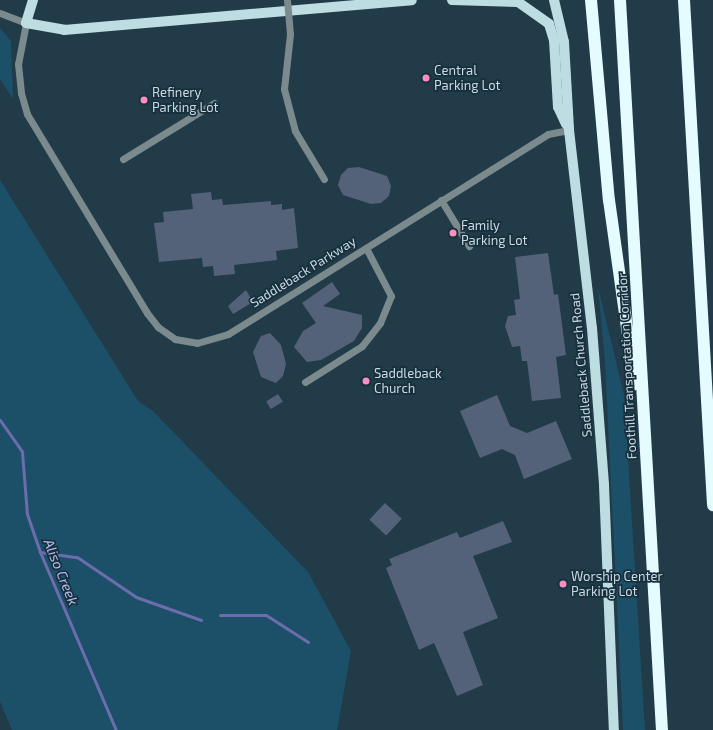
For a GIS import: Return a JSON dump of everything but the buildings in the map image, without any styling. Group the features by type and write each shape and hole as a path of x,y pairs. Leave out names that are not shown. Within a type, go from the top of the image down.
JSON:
{"highway":[{"path":"592,0 609,200 647,469"},
{"name":"Foothill Transportation Corridor","path":"620,0 662,730"},
{"path":"684,0 713,505"}],"main road":[{"path":"33,0 26,22 64,30 412,0"},
{"path":"452,0 518,2 535,11 549,24 554,40 558,107 569,130"},
{"name":"Saddleback Church Road","path":"554,0 564,42 569,130 592,328 604,486 614,730"}],"street":[{"path":"287,0 290,34 284,89 295,131 324,178"},
{"path":"0,13 26,22"},
{"name":"Saddleback Parkway","path":"26,22 18,64 21,93 27,114 147,313 158,327 175,339 196,343 228,334 548,134 569,130"},
{"path":"123,159 214,103"},
{"path":"441,200 469,246"},
{"path":"305,382 362,346 380,323 391,296 366,248"}],"shaded area":[{"path":"0,28 11,41 13,99 0,79"},
{"path":"0,180 138,401 153,411 308,572 351,651 337,730 12,730 0,701"},
{"path":"598,287 624,395 645,730 623,730 605,362"}],"waterway":[{"name":"Aliso Creek","path":"0,420 22,452 27,514 40,552 116,730"},
{"path":"40,552 77,557 136,597 201,620"},
{"path":"220,615 266,615 308,642"}],"place":[{"name":"Central Parking Lot","path":"426,78"},
{"name":"Refinery Parking Lot","path":"144,100"},
{"name":"Family Parking Lot","path":"453,233"},
{"name":"Saddleback Church","path":"366,381"},
{"name":"Worship Center Parking Lot","path":"563,584"}]}
